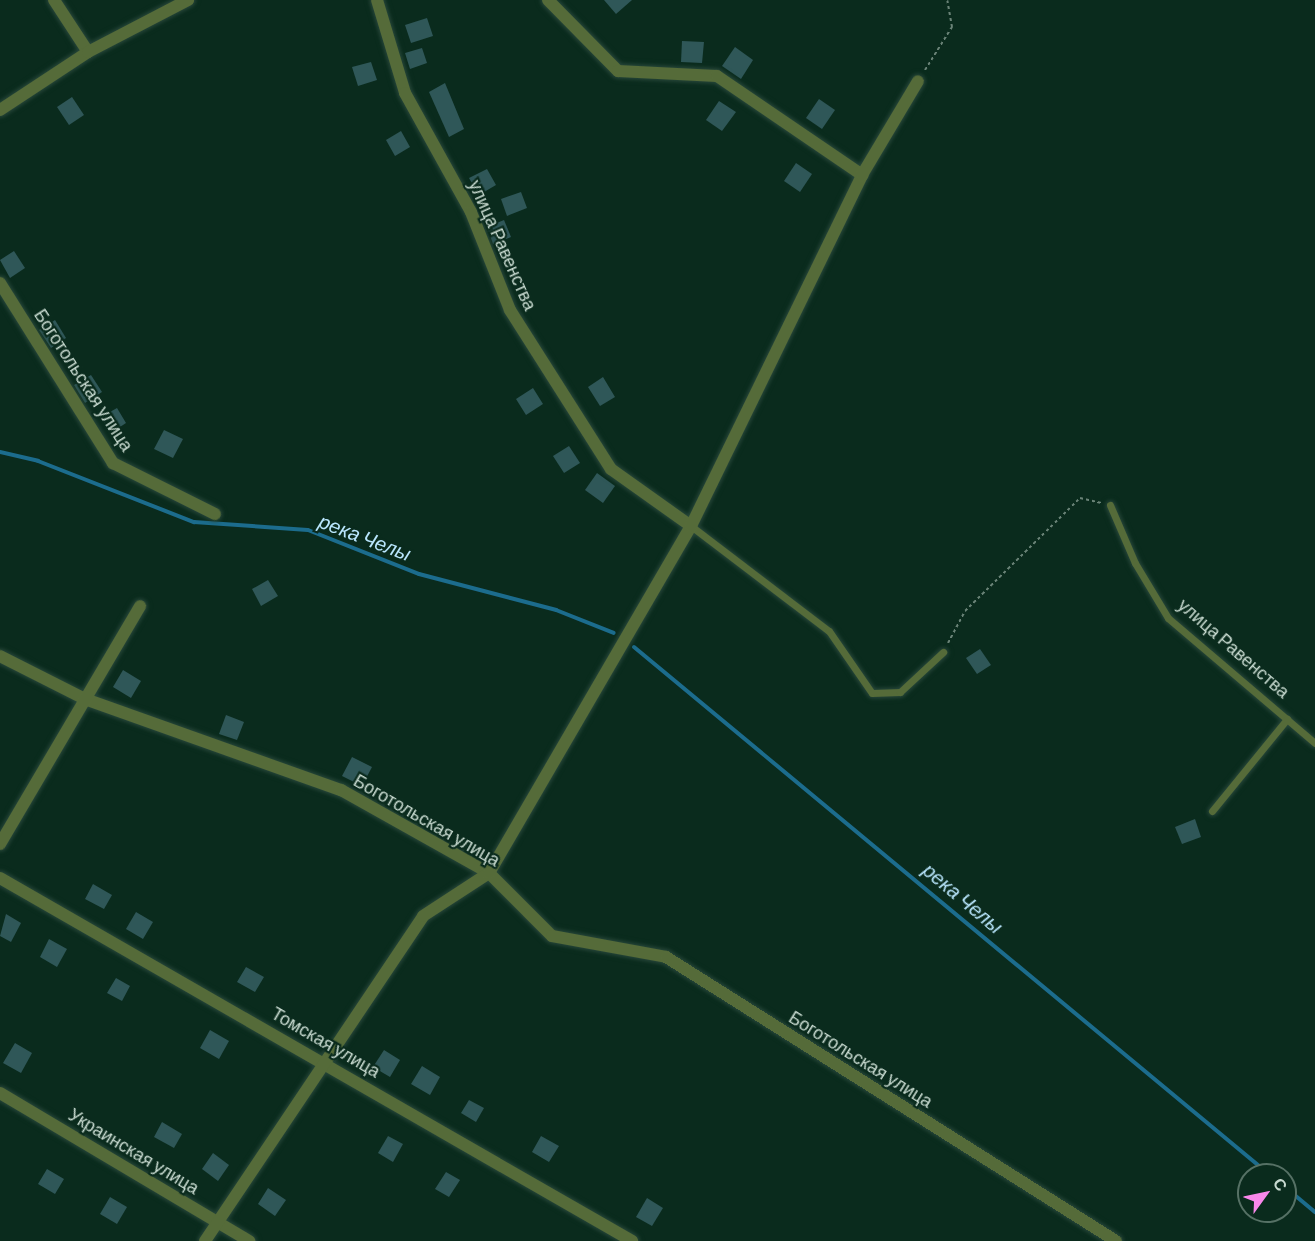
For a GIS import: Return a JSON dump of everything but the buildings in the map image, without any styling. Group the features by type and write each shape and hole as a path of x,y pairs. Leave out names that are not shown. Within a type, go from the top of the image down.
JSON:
{"street":[{"path":"54,0 88,52"},
{"path":"0,111 88,52 188,0"},
{"name":"улица Равенства","path":"378,0 405,93 471,212 510,310 611,469 691,526"},
{"path":"548,0 618,71 717,76 862,175"},
{"path":"205,1241 216,1221 423,916 489,873 691,526 862,175 918,81"},
{"name":"Боготольская улица","path":"0,283 113,463 215,514"},
{"path":"0,844 140,606"},
{"name":"Боготольская улица","path":"0,656 85,699 341,790 489,873 552,936 666,957 1116,1241"},
{"name":"Томская улица","path":"0,878 324,1061 632,1241"},
{"name":"Украинская улица","path":"0,1093 249,1241"}],"lane":[{"name":"улица Равенства","path":"1110,505 1135,564 1168,618 1315,743"},
{"path":"691,526 829,631 872,693 900,692 943,652"},
{"path":"1212,811 1287,719"}],"path":[{"path":"918,81 952,27 947,0"},
{"path":"943,652 965,611 1080,498 1110,505"}],"waterway":[{"name":"река Челы","path":"0,452 38,461 194,522 308,530 419,574 556,610 614,633"},
{"name":"река Челы","path":"634,647 1256,1163"},
{"name":"река Челы","path":"1297,1197 1315,1212"}]}
